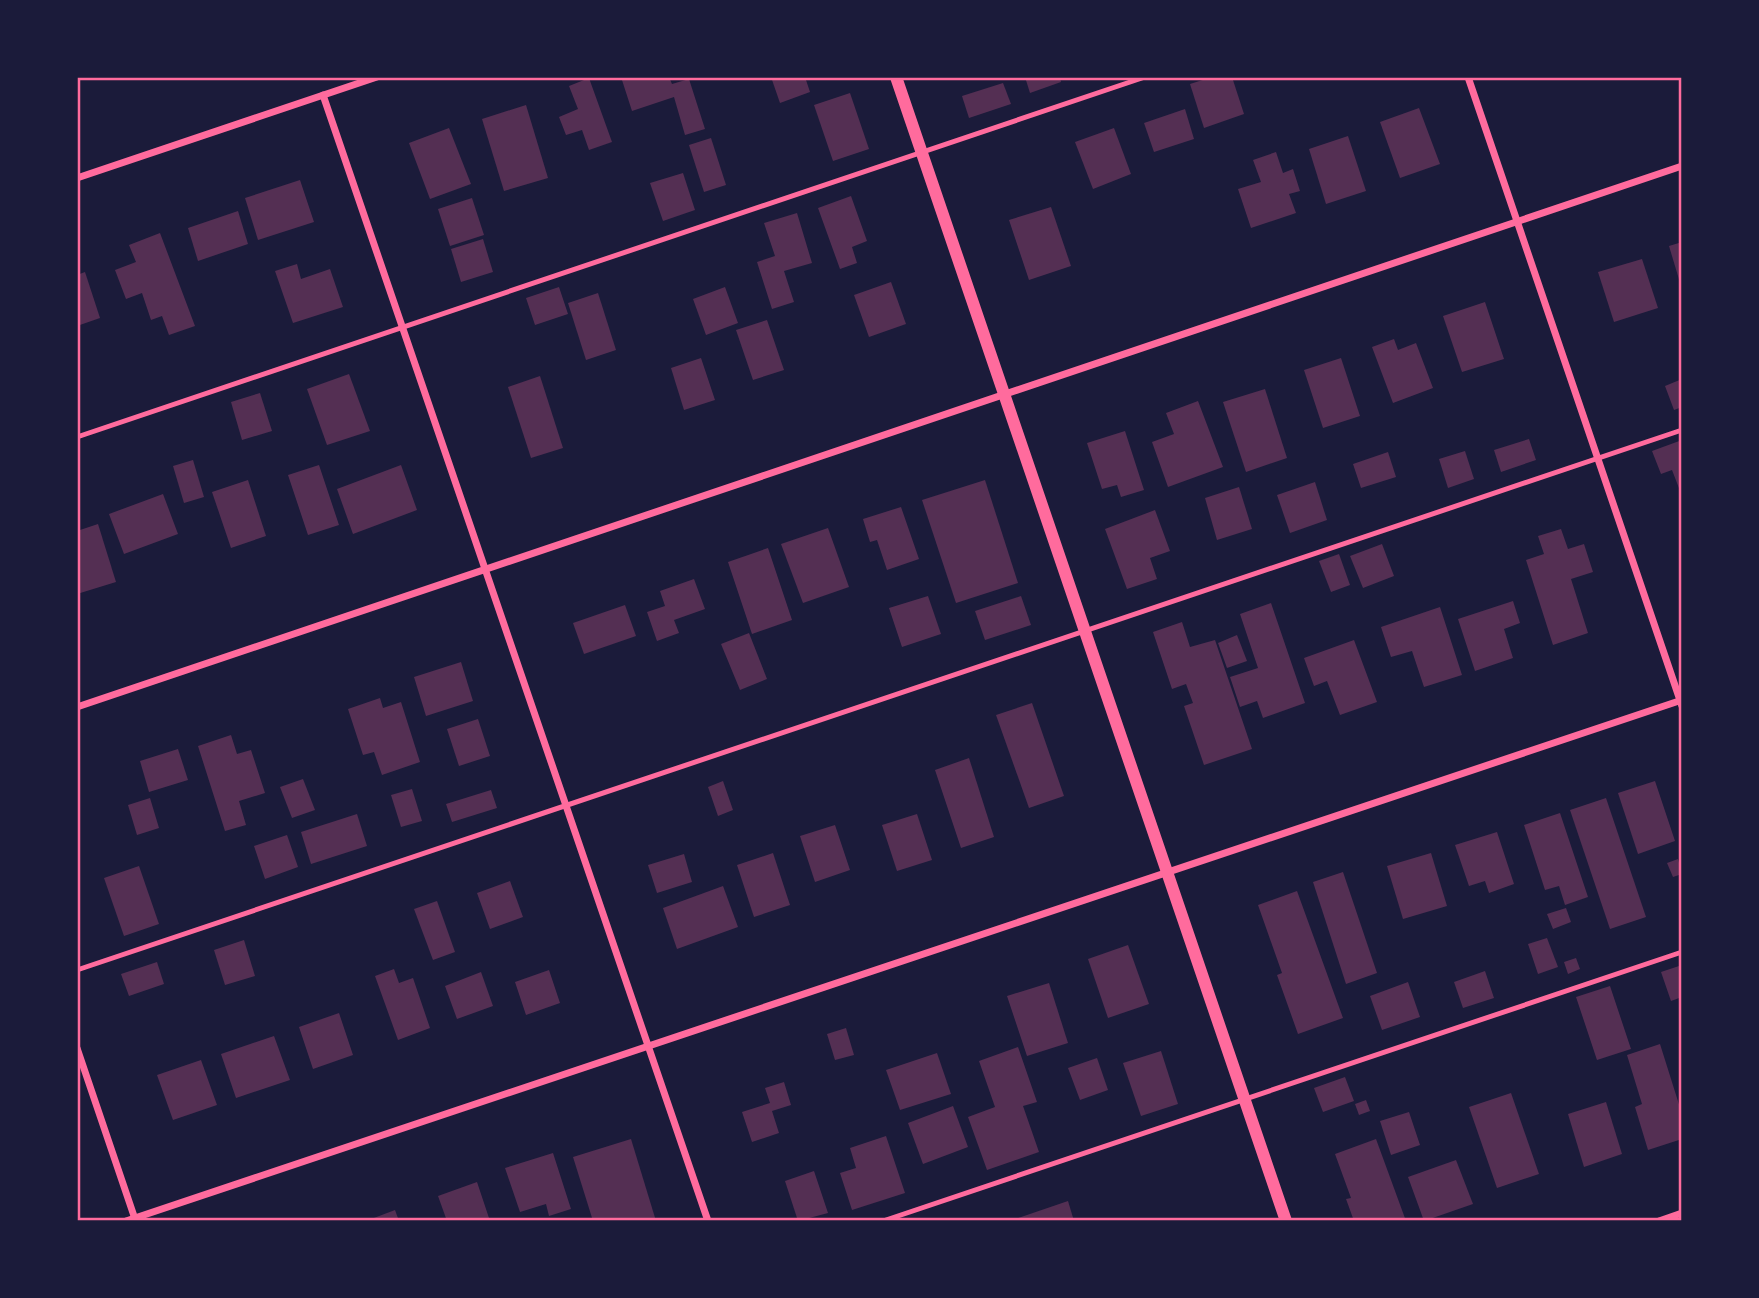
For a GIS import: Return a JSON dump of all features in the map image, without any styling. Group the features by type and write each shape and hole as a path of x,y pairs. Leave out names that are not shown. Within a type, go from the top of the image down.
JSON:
{"street":[{"path":"77,178 377,77"},
{"path":"895,77 1286,1221"},
{"path":"126,1221 1681,702 1468,77"},
{"path":"323,95 708,1221"},
{"path":"77,707 1682,166"},
{"path":"77,1048 135,1220"},
{"path":"1659,1221 1682,1213"}],"lane":[{"path":"77,437 1144,77"},
{"path":"77,970 1682,430"},
{"path":"883,1221 1682,952"}],"building":[{"path":"621,77 669,77 672,84 689,79 705,129 685,135 674,97 632,111"},
{"path":"771,77 805,77 810,92 780,103"},
{"path":"1025,77 1060,77 1061,82 1030,93"},
{"path":"1212,77 1232,77 1244,114 1204,128 1190,84"},
{"path":"589,78 612,142 589,150 582,130 566,135 559,117 578,109 569,86"},
{"path":"1003,83 1011,104 969,118 962,96"},
{"path":"850,93 869,149 833,161 814,105"},
{"path":"526,105 548,178 504,191 482,119"},
{"path":"1419,108 1440,164 1400,178 1380,122"},
{"path":"1185,109 1194,139 1154,152 1144,123"},
{"path":"449,128 471,184 430,199 409,143"},
{"path":"1114,128 1131,174 1093,189 1075,142"},
{"path":"1348,136 1366,191 1326,204 1309,149"},
{"path":"711,138 726,185 704,192 689,145"},
{"path":"1276,152 1283,173 1293,169 1300,191 1289,194 1296,213 1251,228 1238,189 1261,182 1253,160"},
{"path":"683,173 695,210 663,221 650,183"},
{"path":"300,180 314,222 258,240 245,198"},
{"path":"851,196 867,241 852,247 857,263 840,269 818,208"},
{"path":"472,198 484,235 450,246 438,209"},
{"path":"1051,207 1071,266 1029,280 1009,220"},
{"path":"238,211 248,244 198,261 188,228"},
{"path":"797,213 812,263 784,271 794,302 772,309 757,262 775,256 764,223"},
{"path":"160,233 195,326 169,335 162,316 151,320 142,293 126,299 115,270 136,262 129,245"},
{"path":"483,239 493,272 461,282 451,249"},
{"path":"1682,242 1682,286 1681,286 1669,246"},
{"path":"1642,259 1658,308 1614,322 1598,272"},
{"path":"297,264 301,279 330,269 343,307 293,323 275,271"},
{"path":"85,272 100,318 77,326 77,275"},
{"path":"891,282 906,324 869,337 854,295"},
{"path":"559,287 568,314 535,325 526,298"},
{"path":"725,287 738,323 706,335 693,299"},
{"path":"598,293 616,350 586,360 568,303"},
{"path":"1485,302 1504,359 1462,372 1443,316"},
{"path":"767,320 784,370 753,380 736,330"},
{"path":"1394,339 1398,350 1416,343 1433,388 1393,403 1372,347"},
{"path":"701,358 715,400 684,410 671,368"},
{"path":"1341,358 1360,416 1323,428 1304,370"},
{"path":"349,374 370,431 327,445 307,389"},
{"path":"540,376 563,448 531,458 508,387"},
{"path":"1682,379 1682,407 1674,410 1665,386"},
{"path":"1265,389 1287,458 1246,472 1223,402"},
{"path":"260,393 272,431 242,440 231,402"},
{"path":"1198,401 1223,467 1168,487 1152,442 1174,434 1166,413"},
{"path":"1125,431 1144,490 1121,497 1117,485 1102,489 1087,443"},
{"path":"1529,439 1536,460 1501,472 1494,450"},
{"path":"1682,440 1682,496 1672,470 1661,474 1652,451"},
{"path":"1465,451 1474,479 1448,488 1439,459"},
{"path":"1388,452 1396,477 1361,488 1353,464"},
{"path":"193,460 204,497 184,503 173,466"},
{"path":"319,465 339,525 308,535 288,475"},
{"path":"401,465 417,510 353,534 337,489"},
{"path":"248,480 266,536 231,548 212,492"},
{"path":"985,480 1018,583 956,603 922,500"},
{"path":"1315,482 1327,520 1290,533 1277,495"},
{"path":"1239,487 1252,529 1217,540 1205,498"},
{"path":"163,494 178,534 124,554 109,514"},
{"path":"901,507 919,559 887,570 877,540 870,542 863,519"},
{"path":"1155,510 1170,551 1150,558 1157,579 1127,589 1105,529"},
{"path":"98,524 116,582 77,594 77,531"},
{"path":"828,528 849,587 803,603 781,544"},
{"path":"1561,529 1568,549 1584,544 1593,572 1571,579 1588,633 1553,645 1526,560 1544,554 1538,536"},
{"path":"1382,544 1394,576 1363,588 1350,556"},
{"path":"768,548 792,620 752,634 728,562"},
{"path":"1339,554 1350,585 1331,592 1319,561"},
{"path":"694,579 705,609 674,620 679,633 657,641 647,612 665,606 660,591"},
{"path":"928,596 941,634 902,647 889,608"},
{"path":"1021,596 1031,625 985,640 975,611"},
{"path":"1513,601 1520,623 1504,629 1513,658 1475,671 1458,619"},
{"path":"1271,603 1305,703 1263,718 1257,701 1240,707 1230,677 1258,668 1240,614"},
{"path":"625,605 636,636 584,654 573,623"},
{"path":"1440,607 1462,675 1424,687 1412,651 1391,657 1381,627"},
{"path":"1182,622 1190,647 1215,640 1252,749 1204,765 1184,706 1193,703 1186,684 1172,689 1153,632"},
{"path":"749,633 767,679 740,690 721,644"},
{"path":"1237,635 1247,661 1227,668 1218,643"},
{"path":"1354,640 1377,702 1340,715 1327,681 1314,686 1304,658"},
{"path":"461,662 473,701 426,716 414,677"},
{"path":"380,698 383,708 401,702 420,762 382,775 374,752 363,755 348,709"},
{"path":"1032,703 1064,796 1029,808 996,715"},
{"path":"478,719 490,756 459,766 447,729"},
{"path":"231,735 237,754 251,750 265,793 239,801 246,825 225,831 198,746"},
{"path":"178,749 188,780 149,792 140,761"},
{"path":"969,758 994,837 961,848 935,770"},
{"path":"303,779 315,810 292,818 280,787"},
{"path":"723,781 733,810 718,816 708,787"},
{"path":"1655,781 1675,841 1638,854 1618,793"},
{"path":"412,789 422,821 401,827 391,795"},
{"path":"491,790 497,808 452,822 446,804"},
{"path":"150,798 159,828 137,835 128,805"},
{"path":"1606,798 1646,917 1610,929 1570,810"},
{"path":"1560,813 1588,897 1565,905 1559,886 1545,890 1524,825"},
{"path":"357,814 367,846 311,864 301,832"},
{"path":"917,814 932,860 897,871 882,825"},
{"path":"835,825 850,870 815,882 800,836"},
{"path":"1497,832 1514,884 1489,893 1485,881 1469,886 1455,845"},
{"path":"287,835 298,867 265,879 254,846"},
{"path":"773,853 790,905 754,917 737,865"},
{"path":"1431,853 1447,906 1403,919 1387,866"},
{"path":"684,854 692,882 657,893 648,865"},
{"path":"1678,859 1682,874 1673,877 1667,863"},
{"path":"139,866 159,924 124,936 104,878"},
{"path":"1343,872 1377,973 1346,984 1313,882"},
{"path":"510,881 523,917 490,929 477,893"},
{"path":"723,886 738,927 677,949 663,908"},
{"path":"1297,891 1343,1018 1298,1034 1277,975 1282,973 1258,905"},
{"path":"437,901 455,952 433,960 414,909"},
{"path":"1566,908 1571,922 1553,929 1547,914"},
{"path":"1547,938 1558,967 1538,974 1528,944"},
{"path":"244,940 255,976 225,985 214,950"},
{"path":"1128,945 1149,1004 1108,1018 1088,959"},
{"path":"1576,958 1580,969 1568,974 1564,962"},
{"path":"157,962 164,984 129,996 121,974"},
{"path":"1682,965 1682,997 1671,1001 1661,972"},
{"path":"394,969 399,983 413,978 430,1028 398,1040 375,976"},
{"path":"549,970 560,1003 526,1015 515,982"},
{"path":"1485,971 1494,998 1463,1008 1454,982"},
{"path":"481,972 493,1006 457,1019 445,986"},
{"path":"1408,982 1420,1017 1382,1030 1370,996"},
{"path":"1049,983 1068,1043 1027,1056 1007,996"},
{"path":"1610,986 1631,1049 1597,1060 1576,997"},
{"path":"339,1013 353,1055 313,1069 299,1027"},
{"path":"846,1028 854,1055 835,1060 827,1034"},
{"path":"274,1036 290,1080 236,1098 221,1054"},
{"path":"1660,1044 1682,1114 1682,1139 1648,1150 1635,1107 1642,1104 1627,1055"},
{"path":"1018,1047 1037,1102 1023,1106 1039,1152 987,1170 968,1117 995,1107 979,1061"},
{"path":"1161,1051 1178,1104 1141,1116 1123,1063"},
{"path":"937,1053 951,1094 900,1110 886,1070"},
{"path":"1097,1058 1108,1090 1080,1100 1068,1068"},
{"path":"201,1060 217,1105 173,1120 157,1075"},
{"path":"1345,1077 1354,1101 1323,1112 1314,1088"},
{"path":"784,1082 791,1105 772,1111 779,1133 752,1142 742,1112 770,1103 765,1088"},
{"path":"1511,1093 1539,1174 1497,1188 1469,1107"},
{"path":"1366,1100 1370,1111 1359,1115 1355,1104"},
{"path":"1606,1102 1622,1154 1584,1167 1568,1114"},
{"path":"953,1106 968,1147 923,1164 908,1123"},
{"path":"1409,1112 1420,1145 1391,1155 1380,1121"},
{"path":"886,1136 905,1193 852,1210 840,1173 856,1168 850,1148"},
{"path":"631,1139 656,1221 593,1221 573,1157"},
{"path":"1376,1139 1406,1221 1354,1221 1346,1199 1351,1198 1335,1154"},
{"path":"553,1153 571,1209 549,1216 546,1204 520,1212 505,1168"},
{"path":"1456,1160 1473,1204 1424,1221 1408,1177"},
{"path":"814,1171 828,1213 798,1221 785,1181"},
{"path":"477,1182 490,1221 447,1221 438,1196"},
{"path":"1068,1201 1074,1221 1009,1221"},
{"path":"395,1210 399,1221 366,1221"}]}
